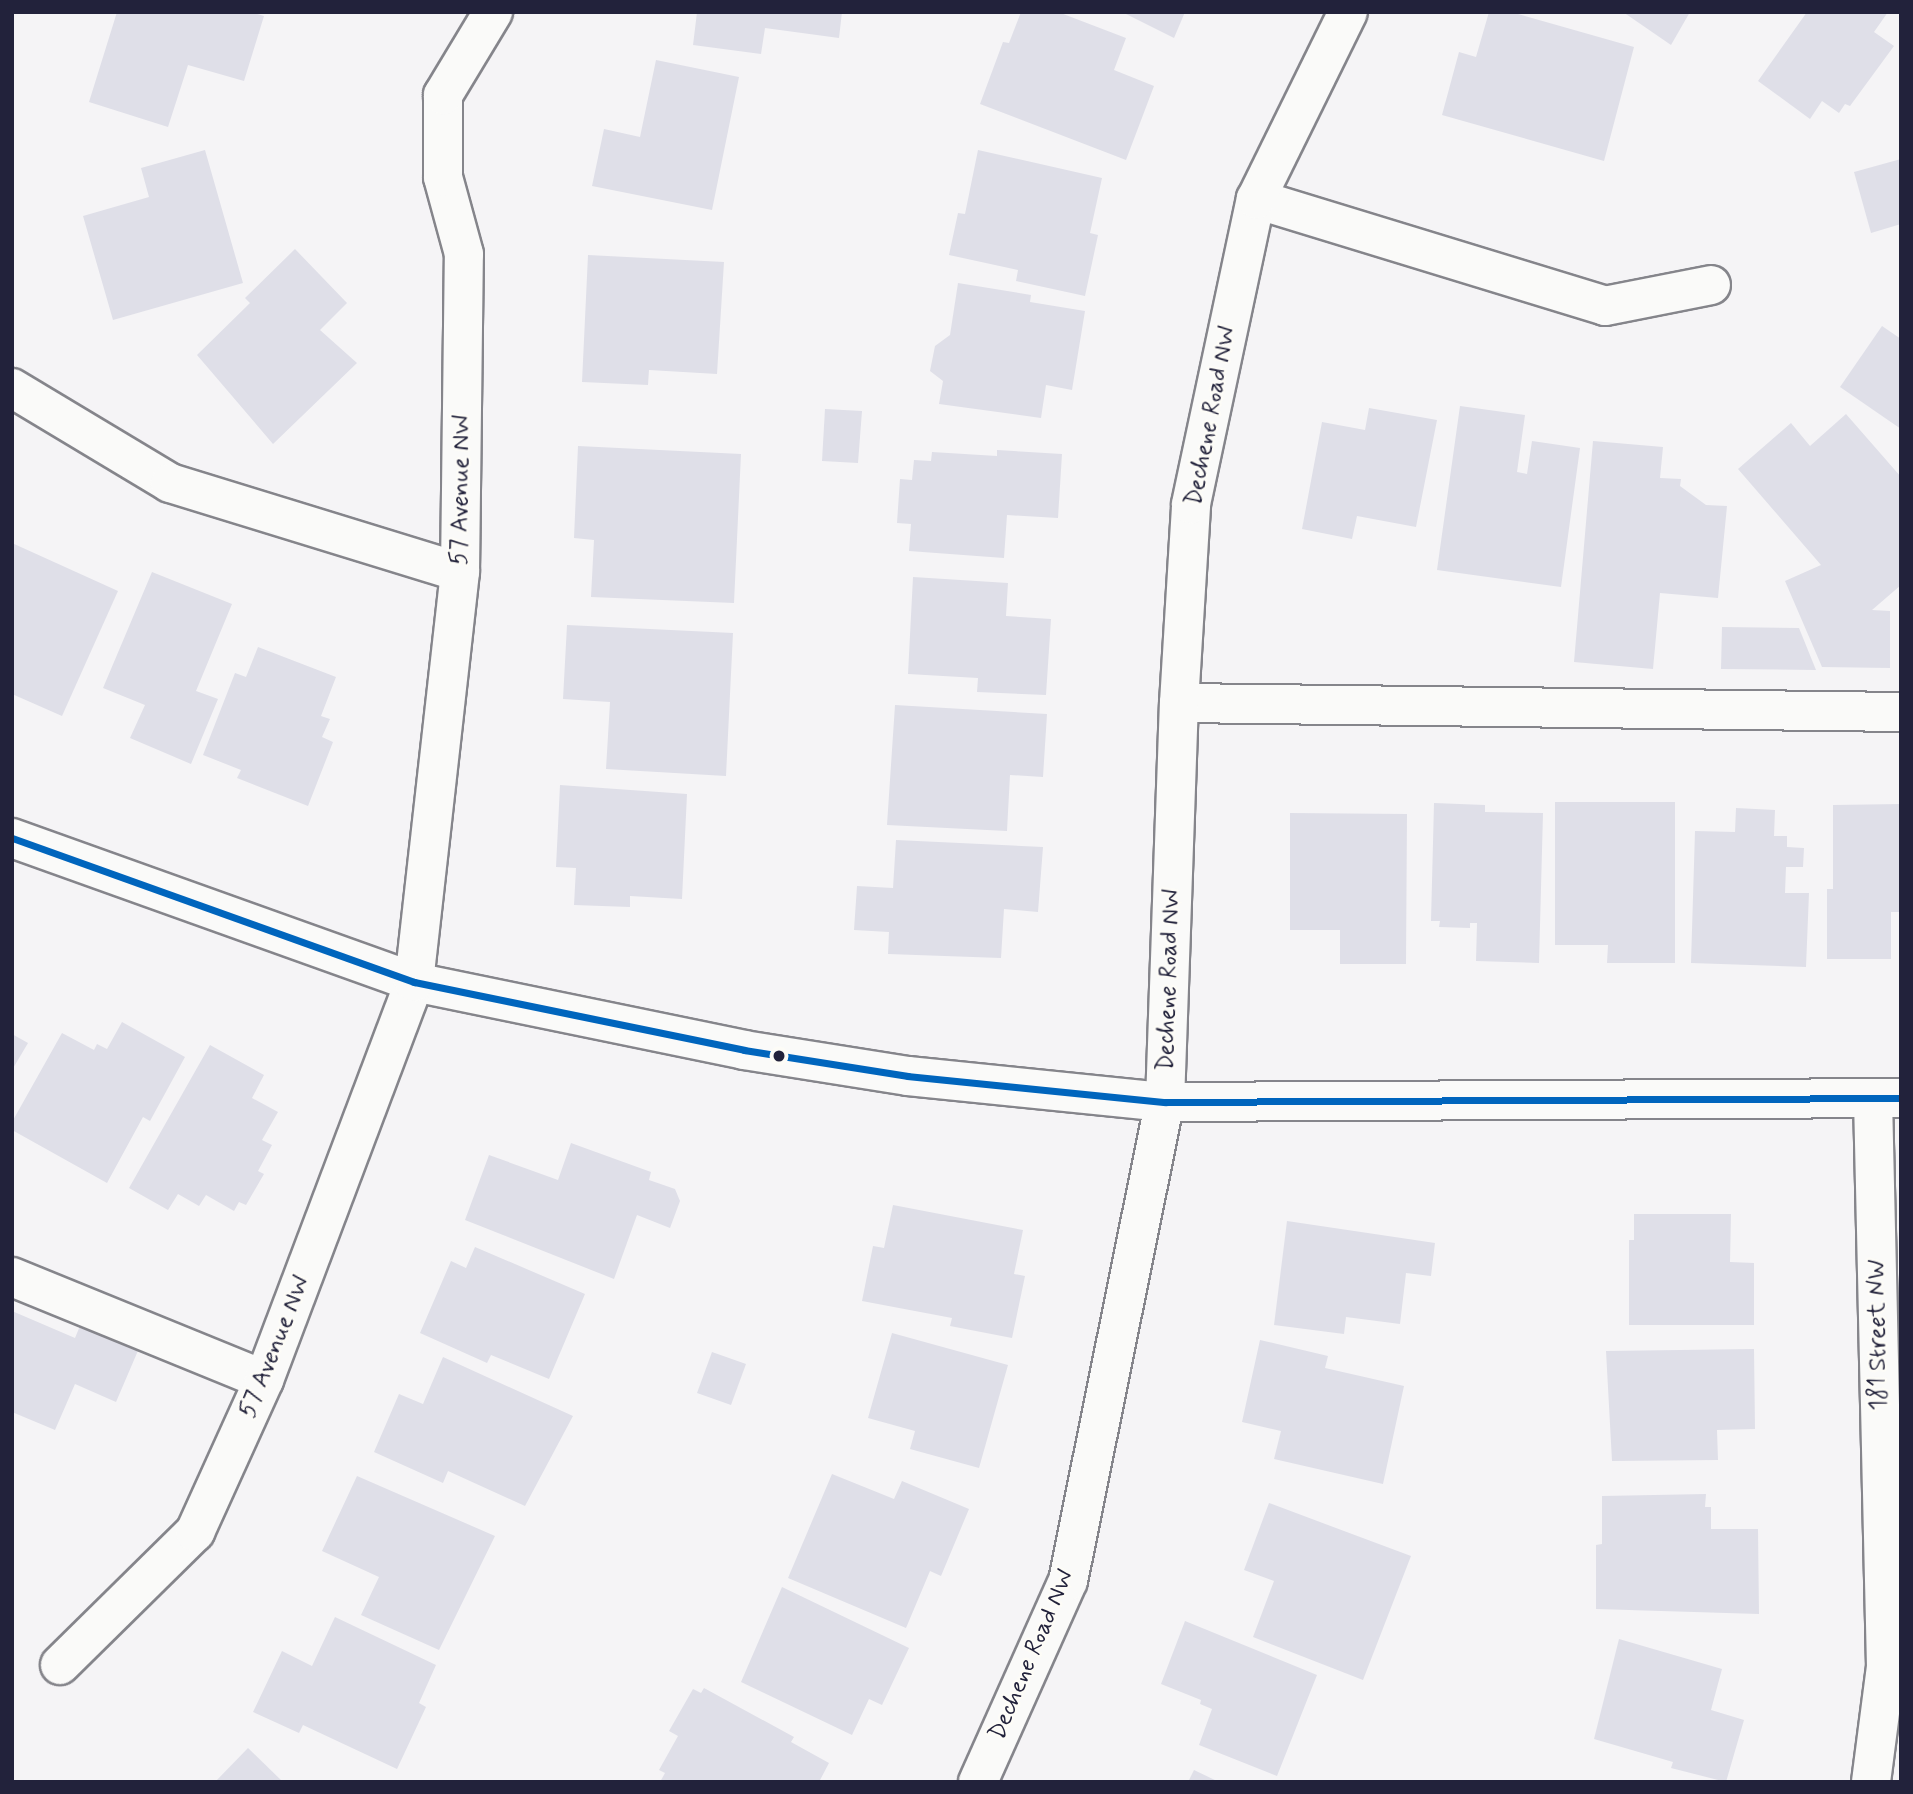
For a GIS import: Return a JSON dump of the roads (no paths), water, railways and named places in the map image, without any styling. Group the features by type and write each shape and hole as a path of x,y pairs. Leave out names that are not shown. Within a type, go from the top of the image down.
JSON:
{"street":[{"name":"57 Avenue NW","path":"60,1665 195,1532 264,1380 414,982 460,572 464,254 443,177 443,95 493,12"},
{"name":"Dechene Road NW","path":"978,1782 1068,1581 1165,1102 1179,703 1191,504 1256,199 1348,12"},
{"path":"1256,199 1605,306 1711,285"},
{"path":"12,388 170,483 460,572"},
{"path":"1179,703 1901,712"},
{"path":"12,838 414,982 757,1052 908,1076 1165,1102 1887,1098"},
{"name":"181 Street NW","path":"1871,1782 1886,1667 1887,1098"},
{"path":"12,1277 264,1380"}]}
